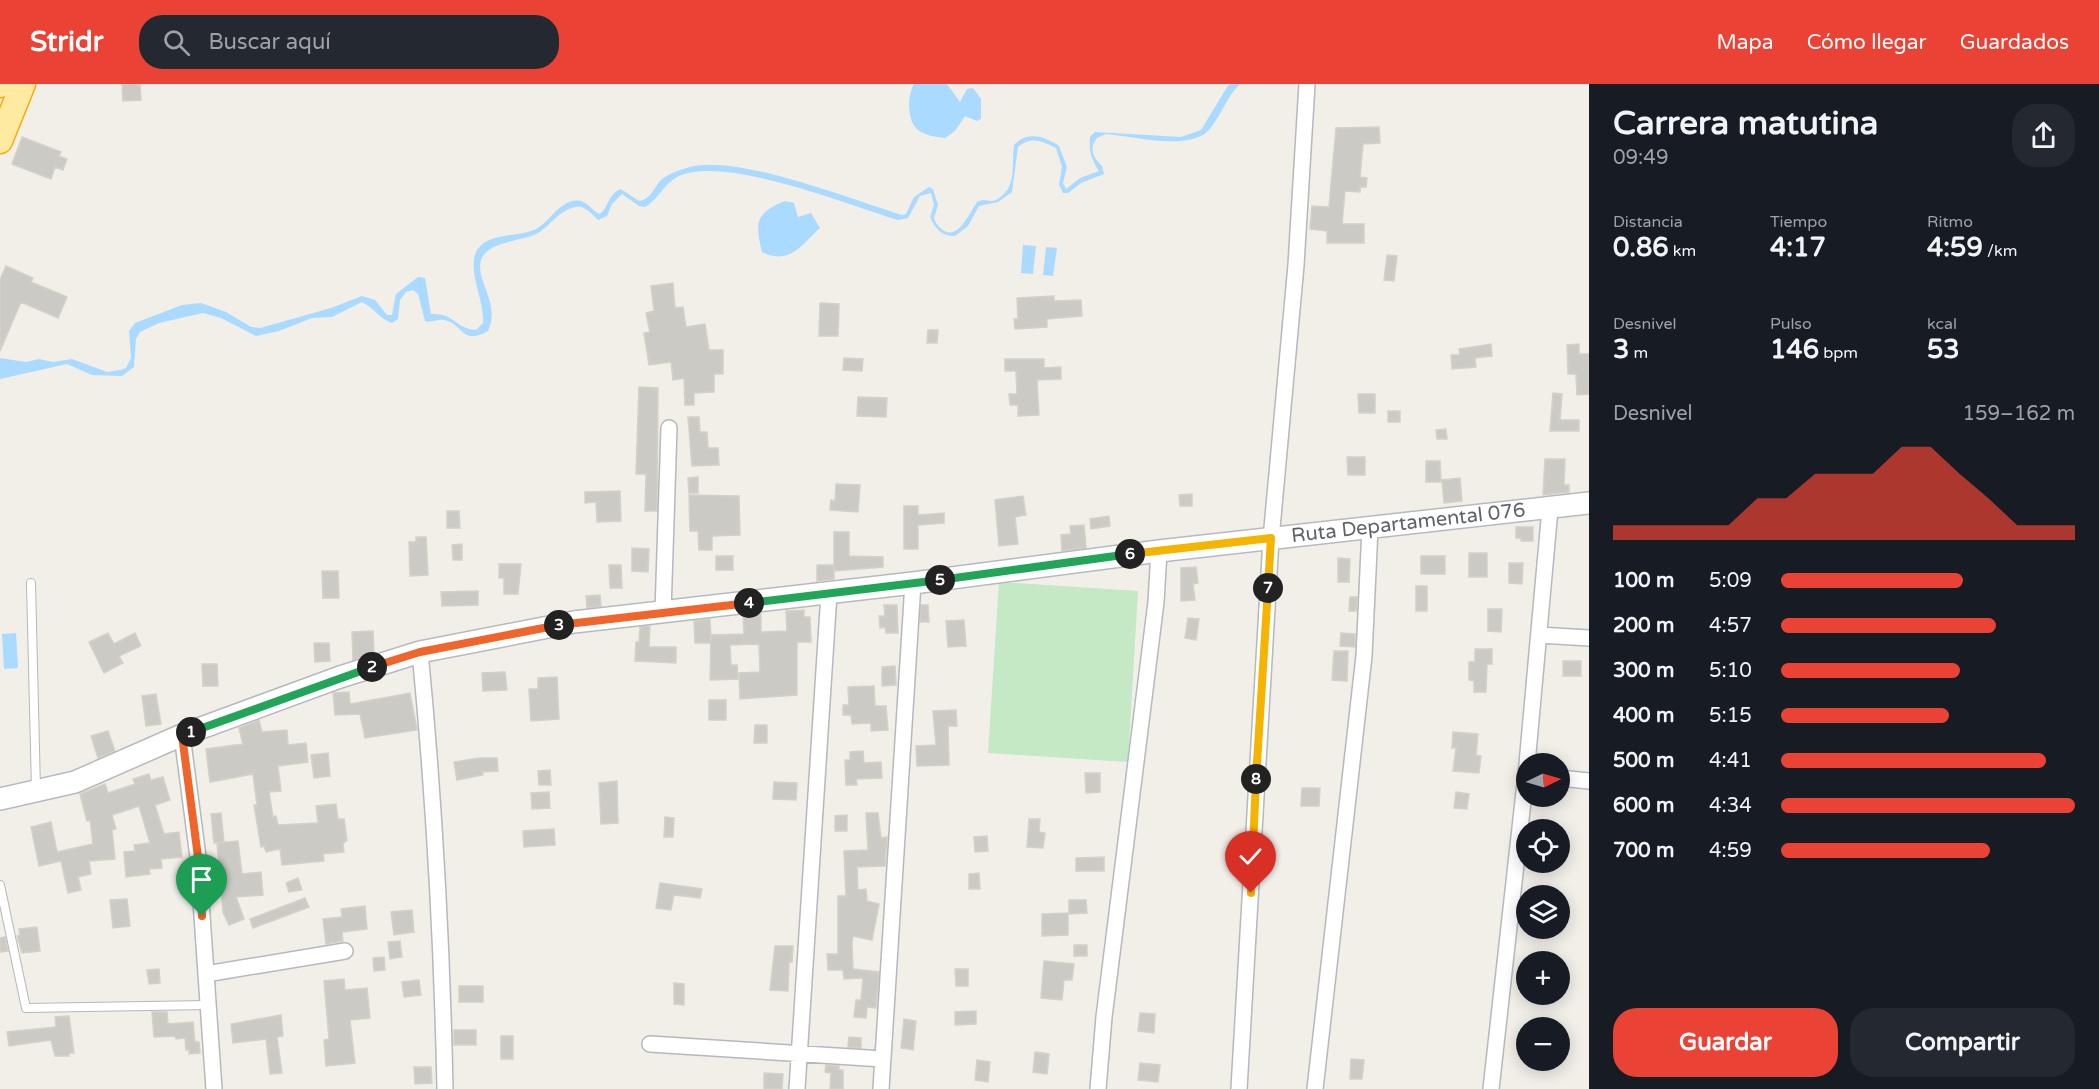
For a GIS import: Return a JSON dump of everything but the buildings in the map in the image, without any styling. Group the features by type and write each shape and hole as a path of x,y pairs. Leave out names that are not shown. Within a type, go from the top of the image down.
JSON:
{"highway":[{"path":"0,141 23,84"}],"main road":[{"name":"Ruta Departamental 076","path":"0,800 75,782 182,735 340,677 420,652 574,622 913,583 1159,550 1589,503"}],"street":[{"path":"1239,1089 1271,538 1296,265 1307,84"},
{"path":"663,612 669,428"},
{"path":"1528,753 1550,509"},
{"path":"1315,1089 1364,656 1370,528"},
{"path":"1098,1089 1104,1017 1156,602 1159,550"},
{"path":"881,1089 913,583"},
{"path":"797,1089 829,593"},
{"path":"1539,635 1589,638"},
{"path":"420,652 431,765 443,986 445,1089"},
{"path":"182,735 198,857 214,1089"},
{"path":"1570,779 1589,781"},
{"path":"1491,1089 1523,807"},
{"path":"206,974 345,951"},
{"path":"650,1044 883,1059"}],"lane":[{"path":"31,583 36,791"},
{"path":"0,885 26,1008 208,1005"}],"green space":[{"path":"999,582 1138,591 1128,762 988,753"}],"water":[{"path":"914,84 947,84 960,102 967,89 973,88 981,99 981,119 977,121 965,116 955,131 945,138 921,132 913,123 909,110 910,95"},
{"path":"1229,84 1240,84 1213,125 1199,137 1159,141 1106,134 1097,138 1094,142 1093,153 1102,166 1104,174 1081,183 1068,193 1063,193 1059,185 1062,167 1056,148 1037,141 1023,144 1018,147 1012,192 998,202 979,206 968,226 955,236 943,233 932,221 930,217 934,205 931,193 920,196 908,218 898,220 787,184 726,172 700,171 674,179 645,207 639,206 622,194 612,204 607,216 598,220 585,208 578,206 559,215 532,236 491,249 481,260 480,268 492,311 491,321 488,331 479,335 467,335 451,322 444,320 425,321 418,294 413,290 406,292 400,300 398,319 392,323 362,302 332,317 312,318 279,331 256,336 221,318 203,313 159,323 140,332 136,339 134,367 122,376 92,375 67,364 0,379 0,358 26,362 39,359 53,362 72,359 107,372 126,368 131,358 129,331 135,323 182,305 201,303 226,312 251,327 260,328 331,308 362,296 375,300 387,315 392,315 396,294 418,277 425,278 431,314 445,316 463,327 476,330 483,323 482,306 474,272 475,255 479,247 502,236 536,229 561,206 572,201 584,202 599,214 605,209 613,194 621,189 639,201 643,200 650,196 664,178 690,167 711,165 736,167 765,173 902,215 906,214 914,197 929,187 933,189 938,205 934,218 936,223 943,230 955,231 965,222 977,202 996,200 1008,189 1012,176 1014,145 1024,138 1036,136 1059,146 1067,167 1063,183 1066,189 1080,178 1099,171 1090,151 1090,137 1095,132 1181,137 1201,130"},
{"path":"785,201 794,203 798,217 811,213 820,228 795,251 788,255 772,256 762,252 758,226 768,210"},
{"path":"1023,245 1036,246 1033,274 1021,273"},
{"path":"1046,247 1057,248 1053,276 1043,275"},
{"path":"16,633 18,668 4,669 2,634"}],"route":[{"path":"202,916 198,857 182,735 340,677 420,652 574,622 913,583 1159,550 1271,538 1251,893"}]}
